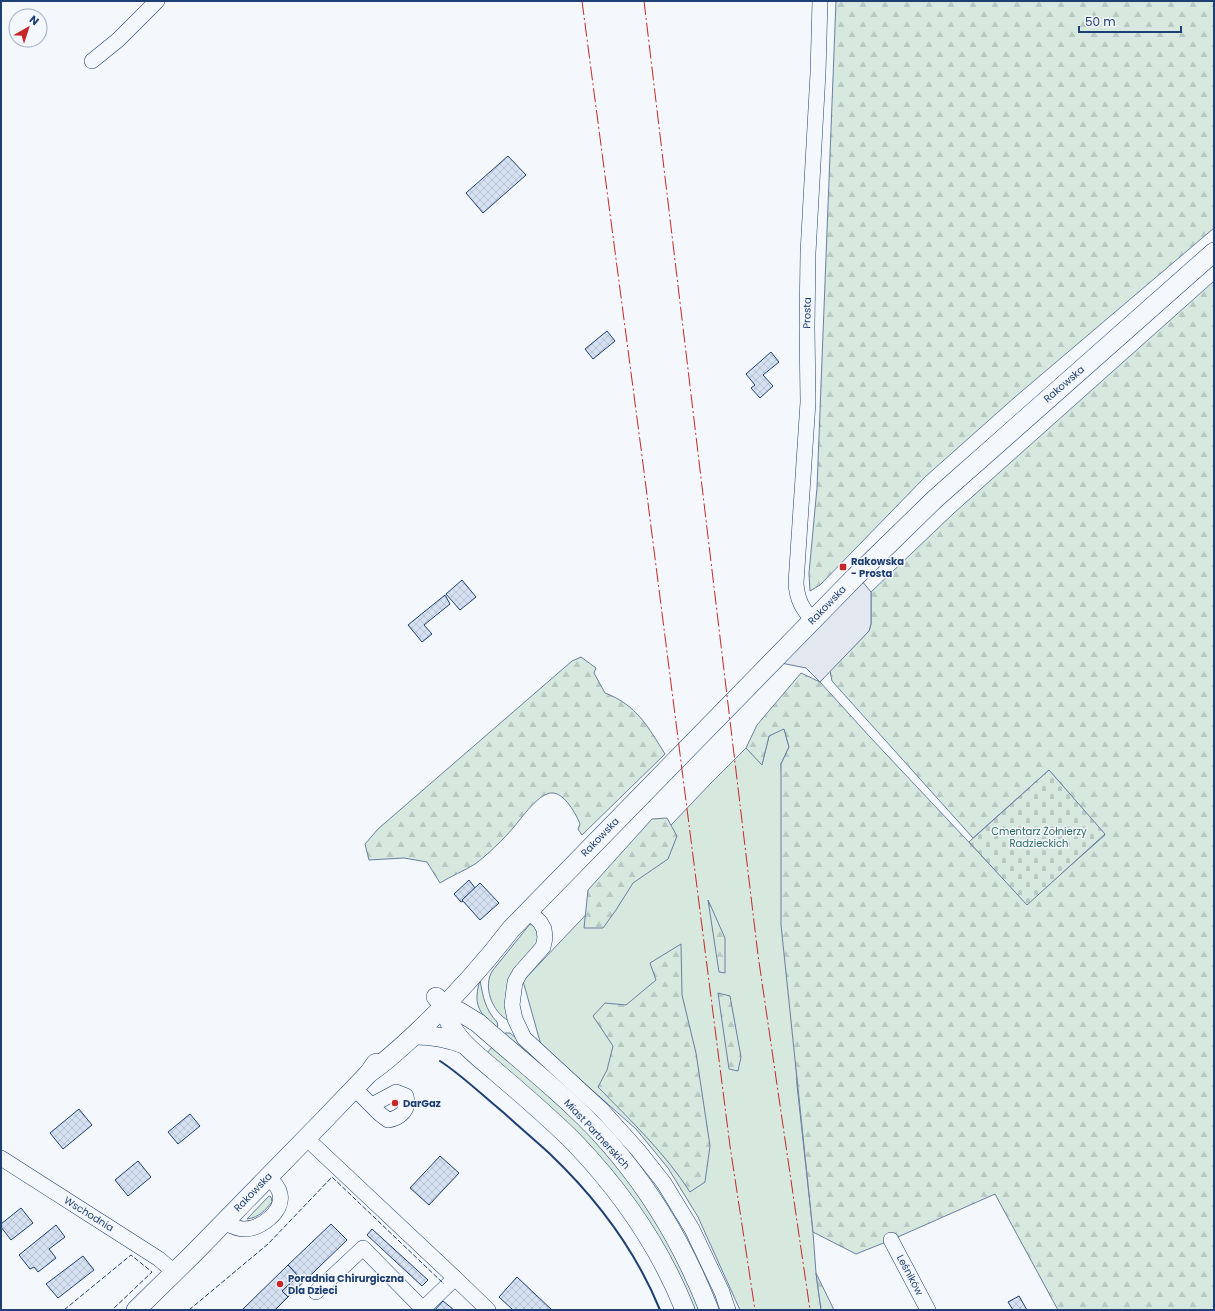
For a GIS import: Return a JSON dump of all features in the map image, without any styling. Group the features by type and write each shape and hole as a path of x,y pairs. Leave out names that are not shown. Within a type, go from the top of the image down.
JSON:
{"main road":[{"name":"Rakowska","path":"369,1073 387,1060 415,1034 480,951 511,928 855,577 935,499 1214,252"},
{"name":"Rakowska","path":"136,1310 369,1073 385,1051 440,1001 471,979 511,928"},
{"name":"Miast Partnerskich","path":"471,979 467,1000 478,1023"},
{"name":"Miast Partnerskich","path":"440,1001 478,1023 572,1106 619,1155 655,1204 669,1226 693,1270 709,1310"},
{"path":"440,1001 450,1024 464,1044 551,1120 573,1141 612,1184 655,1247 678,1292 685,1310"},
{"path":"415,1034 433,1035 464,1044"}],"street":[{"path":"92,61 118,40 157,1"},
{"name":"Prosta","path":"813,620 805,612 798,600 796,583 808,402 808,254 818,73 820,1"},
{"path":"528,911 540,922 544,929 545,938 543,946 520,973 515,982 512,1005 515,1019 524,1038 602,1110 638,1150 664,1183 692,1229 722,1292 728,1310"},
{"path":"354,1088 372,1106 388,1120 394,1119 401,1115 408,1102 406,1096 396,1092 372,1106"},
{"path":"306,1138 488,1310"},
{"name":"Wschodnia","path":"1,1158 159,1260 174,1272"},
{"path":"223,1222 241,1229 248,1229 261,1225 269,1218 280,1203 281,1196 278,1188 268,1177"},
{"name":"Leśników","path":"892,1240 928,1310"},
{"path":"316,1292 363,1248 423,1310 455,1278"}],"green space":[{"path":"836,1 1214,1 1214,228 1015,397 925,477 820,585 810,591 809,573 817,488"},
{"path":"1214,281 1214,1310 1058,1310 995,1194 856,1254 813,1232 781,925 781,764 789,747 784,729 769,736 762,765 746,748 757,725 801,673 820,682 1027,904 1105,835 1049,770 973,838 832,681 830,671 869,631 871,624 871,592 954,513"},
{"path":"581,657 596,668 594,673 605,693 616,698 634,710 641,718 665,754 582,835 578,829 580,824 570,805 562,797 553,793 542,796 531,806 505,837 484,857 471,867 440,883 427,862 404,858 369,860 365,844 378,829 572,661"},
{"path":"784,728 789,747 781,764 797,1085 821,1310 740,1310 698,1217 668,1168 636,1129 541,1045 523,981 746,748 762,764 769,736"},
{"name":"Cmentarz Żołnierzy Radzieckich","path":"1049,770 1105,834 1027,905 969,842"},
{"path":"667,818 677,836 668,859 633,883 603,928 584,928 588,890 652,819"},
{"path":"708,900 725,938 725,973 719,972"},
{"path":"530,924 534,924 540,940 519,968 509,1021 498,1011 490,998 488,983 493,970"},
{"path":"681,944 682,995 696,1053 710,1146 705,1182 690,1192 658,1150 635,1124 598,1087 607,1070 613,1046 593,1016 605,1003 626,1005 656,980 650,963"},
{"path":"480,980 487,1007 497,1022 498,1026 496,1028 481,1012 477,1002"},
{"path":"718,993 730,996 741,1057 738,1071 729,1069"},
{"path":"505,1033 510,1033 538,1056 625,1142 680,1217 724,1310 718,1310 691,1249 504,1035"},
{"path":"493,1046 581,1126 634,1187 674,1250 700,1310 693,1310 667,1254 487,1053"},
{"path":"269,1196 271,1197 272,1202 267,1208 259,1215 247,1219"},
{"path":"816,1273 834,1310 821,1310"}],"shaded area":[{"path":"862,581 871,592 871,624 869,631 820,682 806,668 781,663"}],"building":[{"path":"508,156 526,175 483,213 466,193"},
{"path":"607,331 615,341 593,359 585,349"},
{"path":"771,352 779,362 763,375 773,386 760,398 751,388 755,385 746,374"},
{"path":"462,580 476,597 460,610 446,594"},
{"path":"445,595 450,604 424,625 432,634 422,642 408,625"},
{"path":"469,880 475,888 461,902 454,894"},
{"path":"480,883 499,903 480,920 462,900"},
{"path":"79,1109 92,1125 63,1149 50,1133"},
{"path":"190,1114 200,1126 178,1144 168,1132"},
{"path":"440,1156 459,1173 429,1205 410,1188"},
{"path":"138,1161 151,1177 128,1196 115,1180"},
{"path":"21,1208 33,1223 11,1240 1,1227 1,1224"},
{"path":"331,1224 347,1240 288,1297 282,1291 298,1276 288,1265"},
{"path":"56,1225 65,1237 49,1249 56,1258 38,1272 34,1267 30,1269 19,1255"},
{"path":"372,1229 428,1280 422,1286 367,1235"},
{"path":"83,1256 94,1270 58,1298 46,1284"},
{"name":"Poradnia Chirurgiczna Dla Dzieci","path":"288,1265 298,1276 282,1291 288,1297 275,1310 242,1310"},
{"path":"517,1277 552,1310 513,1310 499,1297"},
{"path":"1019,1296 1027,1310 1013,1310 1008,1302"},
{"path":"443,1301 454,1310 435,1310"}],"fence":[{"path":"189,1310 268,1244 332,1177 444,1284"},
{"path":"64,1310 131,1255 152,1272 112,1310"}],"wall":[{"path":"440,1061 465,1080 539,1144 583,1188 627,1246 660,1310"}],"power":[{"path":"582,1 730,1146 755,1310"},
{"path":"644,1 758,955 810,1310"}],"place":[{"name":"Rakowska - Prosta","path":"843,567"},
{"name":"DarGaz","path":"395,1103"},
{"name":"Poradnia Chirurgiczna Dla Dzieci","path":"280,1284"}]}
